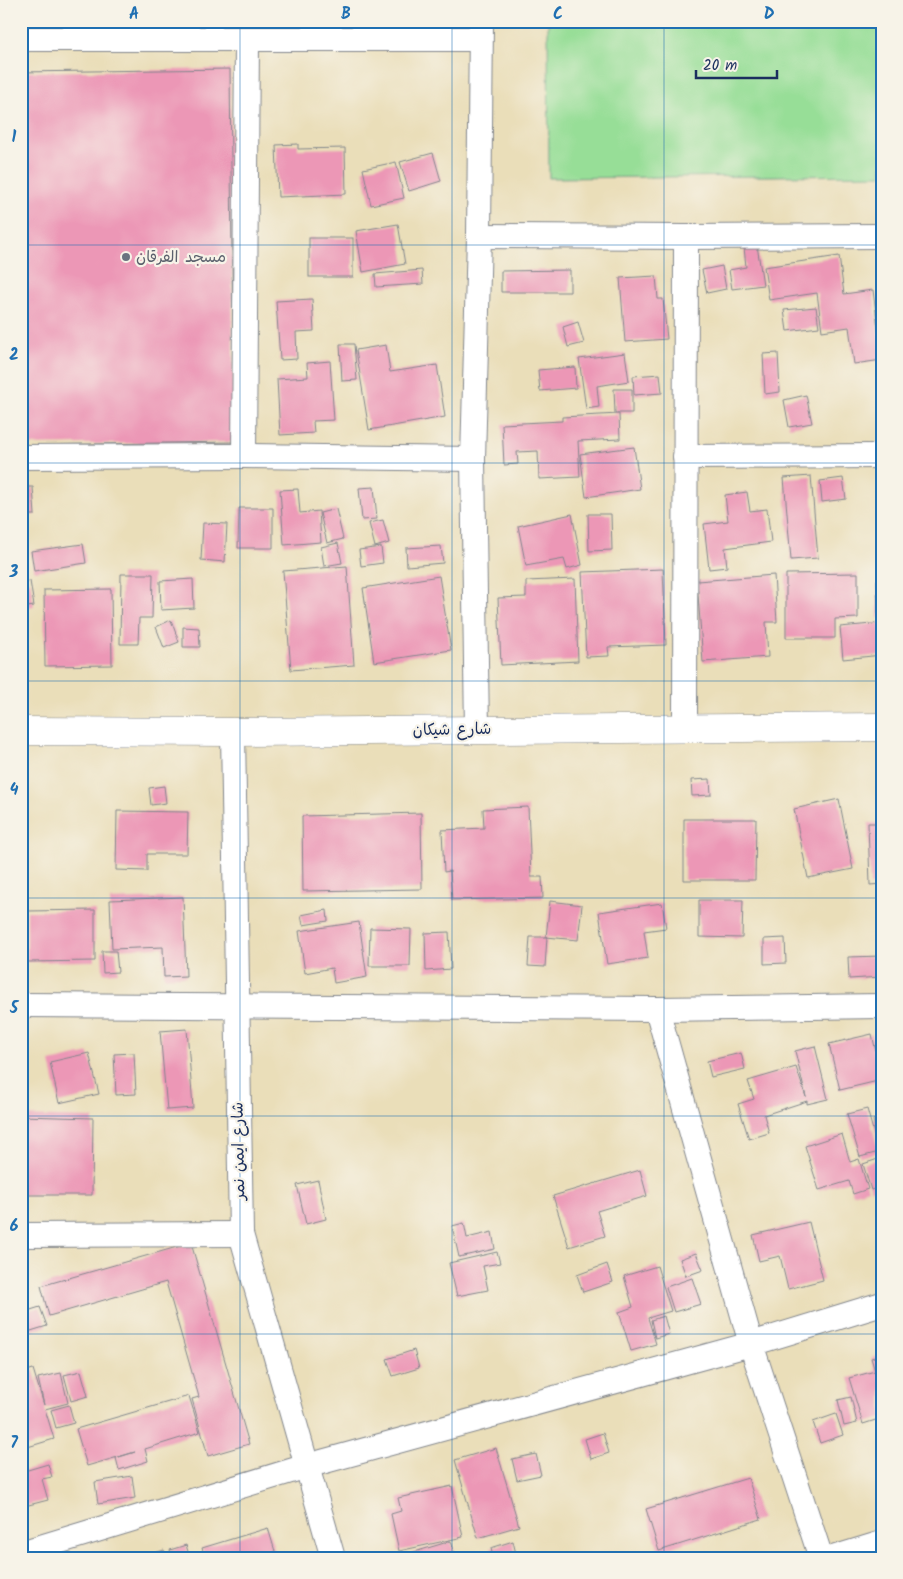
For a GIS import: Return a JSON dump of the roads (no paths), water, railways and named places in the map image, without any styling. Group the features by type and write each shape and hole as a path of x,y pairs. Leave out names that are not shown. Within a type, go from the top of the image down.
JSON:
{"street":[{"path":"21,39 247,39 480,30 479,236 473,459 477,730"},
{"path":"244,456 247,39"},
{"path":"479,236 882,236"},
{"path":"685,728 686,237"},
{"path":"21,457 244,456 473,459"},
{"path":"685,456 882,456"},
{"name":"شارع شيكان","path":"21,731 233,732 882,727"},
{"name":"شارع ايمن نمر","path":"233,732 241,1234 333,1558"},
{"path":"21,1005 657,1009 882,1006"},
{"path":"657,1009 751,1344 820,1558"},
{"path":"21,1235 241,1234"},
{"path":"21,1552 307,1466 751,1344 882,1304"},
{"path":"833,1558 882,1543"}],"place":[{"name":"مسجد الفرقان","path":"126,257"}]}
